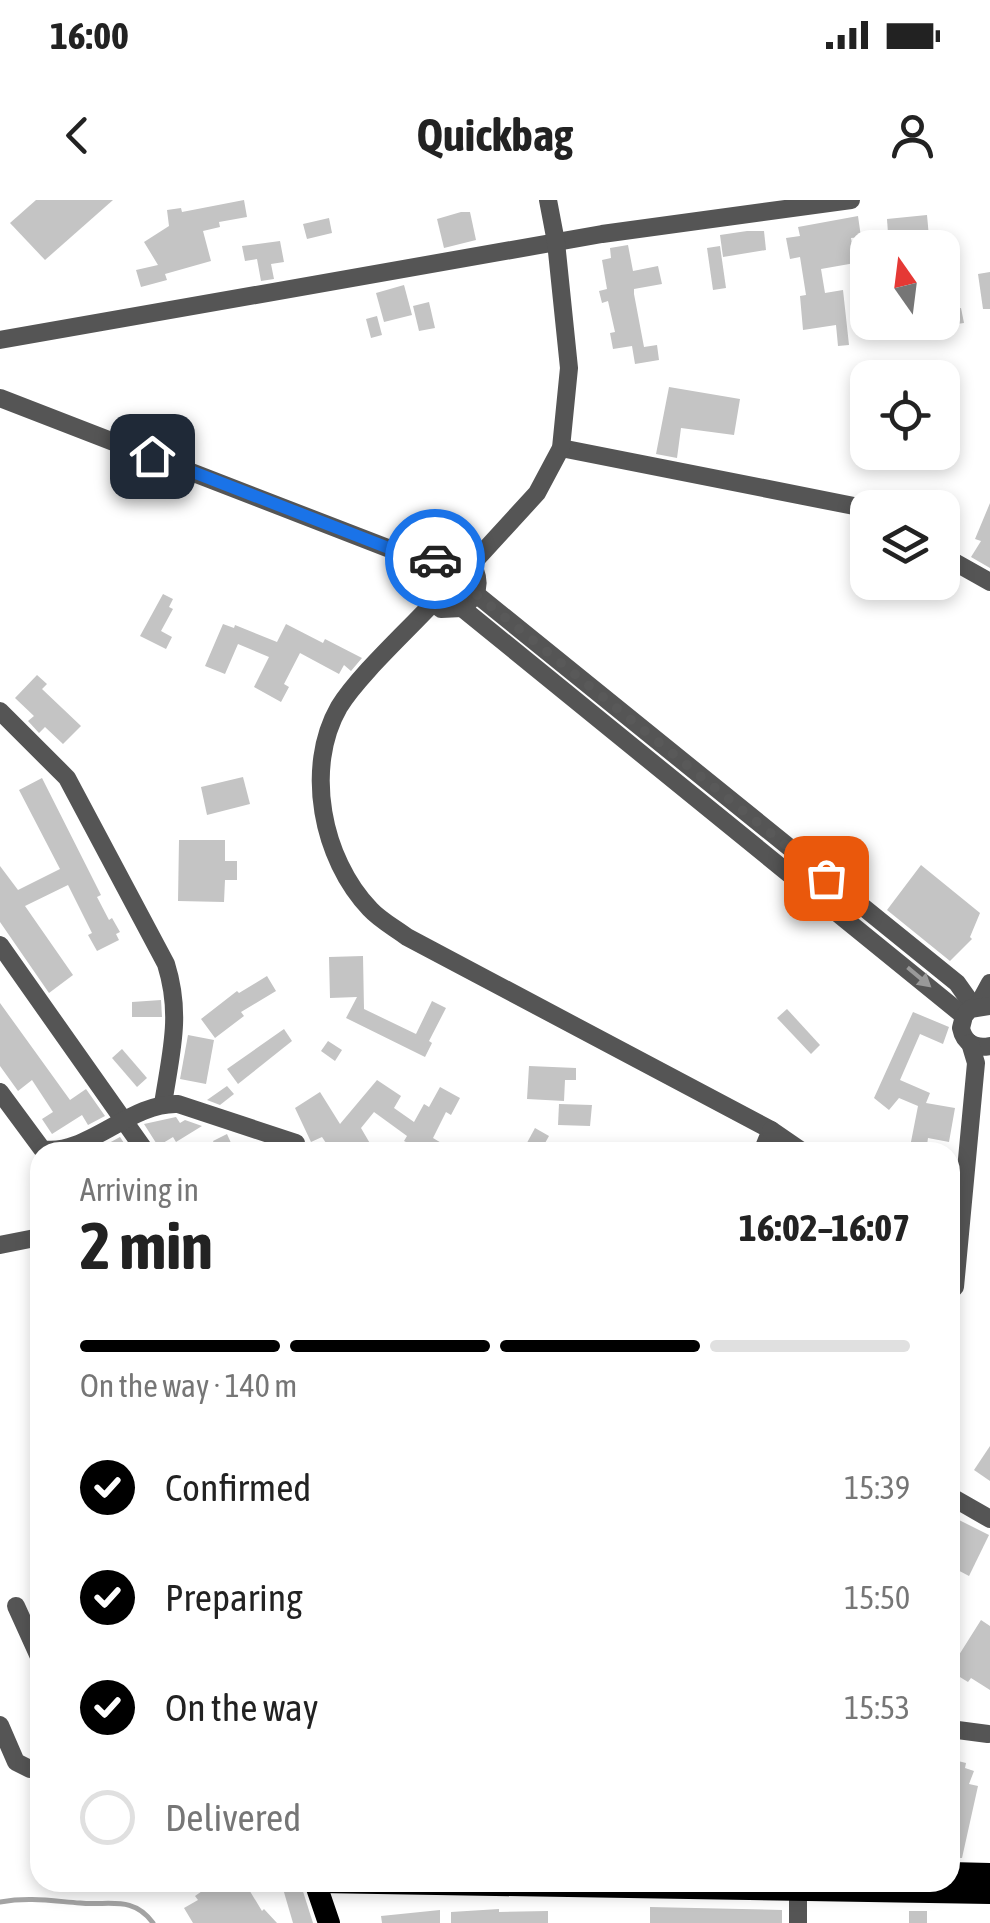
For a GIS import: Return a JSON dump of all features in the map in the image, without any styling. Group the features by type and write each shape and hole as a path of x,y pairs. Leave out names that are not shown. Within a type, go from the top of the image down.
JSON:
{"main road":[{"path":"320,1892 330,1923"}],"street":[{"path":"472,564 537,493 561,448 569,368 548,200"},
{"path":"0,340 556,242 851,200"},
{"path":"0,398 404,554 435,559 454,554 472,564 477,573 476,594 462,608"},
{"path":"561,448 850,505"},
{"path":"404,554 423,576 426,596 432,604 441,609 462,608 598,705"},
{"path":"423,576 435,559"},
{"path":"960,564 990,582"},
{"path":"476,594 598,705 875,930 957,984 976,1008"},
{"path":"432,604 342,703 326,734 321,797 337,860 352,886 371,910 407,937 788,1142"},
{"path":"0,711 67,778 166,964 175,994 176,1020 163,1104"},
{"path":"0,945 139,1142"},
{"path":"960,1241 981,1050 962,1034 990,983"},
{"path":"0,1092 37,1142"},
{"path":"78,1142 143,1109 178,1104 293,1142"},
{"path":"766,1142 771,1130"},
{"path":"0,1245 30,1239"},
{"path":"960,1502 990,1519"},
{"path":"16,1606 30,1637"},
{"path":"0,1725 16,1762 30,1769"},
{"path":"960,1730 988,1734"},
{"path":"798,1892 798,1923"}],"building":[{"path":"36,200 113,200 45,260 10,223"},
{"path":"244,200 247,217 219,222 220,227 203,231 211,261 165,274 167,280 141,287 136,270 158,265 144,242 169,226 167,210 181,208 182,212"},
{"path":"470,212 476,240 444,248 437,219"},
{"path":"927,215 928,230 888,230 887,219"},
{"path":"858,216 860,230 850,230 850,264 821,269 825,293 843,290 849,345 838,346 836,325 803,330 800,296 806,295 800,257 790,259 786,238 800,236 798,227"},
{"path":"329,218 332,233 307,239 303,224"},
{"path":"764,231 766,250 723,257 720,235"},
{"path":"280,241 284,262 271,264 274,279 261,281 257,259 245,261 242,246"},
{"path":"628,245 633,271 658,266 662,284 634,289 644,347 657,345 659,360 635,364 632,346 613,349 610,333 615,332 608,301 602,303 599,291 607,289 602,260 611,258 610,248"},
{"path":"720,246 726,288 713,290 707,248"},
{"path":"990,272 990,309 983,309 978,274"},
{"path":"404,285 412,315 384,322 376,293"},
{"path":"429,302 435,328 419,331 413,306"},
{"path":"377,316 382,335 371,338 366,319"},
{"path":"669,387 740,399 734,435 681,428 677,458 656,454"},
{"path":"990,503 990,568 971,557 981,541 975,539"},
{"path":"163,594 173,599 169,607 173,609 161,631 172,637 166,649 140,636"},
{"path":"223,624 277,642 286,624 362,658 351,671 344,665 339,674 300,653 284,684 289,687 281,702 254,687 269,657 238,644 225,674 205,666"},
{"path":"37,675 47,684 42,689 81,726 63,744 45,727 39,733 28,721 34,716 15,698"},
{"path":"243,777 250,804 207,815 201,787"},
{"path":"42,778 101,895 97,897 120,932 116,934 119,940 97,951 68,885 25,906 73,975 49,993 0,922 0,866 18,890 60,869 19,790"},
{"path":"179,840 225,840 225,861 237,861 237,880 225,880 224,902 178,901"},
{"path":"921,865 980,913 972,939 950,961 887,910"},
{"path":"363,956 364,1009 416,1034 432,1001 446,1008 425,1057 346,1018 357,997 330,998 329,957"},
{"path":"267,976 276,991 241,1012 244,1016 215,1038 201,1019 237,991"},
{"path":"161,1000 162,1017 132,1017 132,1002"},
{"path":"0,1003 70,1100 86,1089 105,1116 88,1125 82,1115 52,1134 42,1119 53,1112 32,1080 18,1091 0,1066"},
{"path":"787,1009 820,1045 811,1054 777,1018"},
{"path":"913,1012 949,1027 943,1044 920,1034 900,1080 930,1093 926,1103 955,1108 949,1142 928,1138 927,1142 911,1142 918,1106 899,1098 889,1110 874,1098"},
{"path":"284,1029 292,1041 238,1084 227,1069"},
{"path":"188,1035 214,1040 206,1084 180,1079"},
{"path":"328,1041 342,1050 335,1061 321,1051"},
{"path":"122,1049 147,1078 137,1087 112,1058"},
{"path":"529,1066 576,1068 576,1080 565,1080 564,1101 527,1099"},
{"path":"377,1080 401,1096 394,1108 414,1122 424,1104 429,1107 440,1087 460,1098 451,1115 446,1112 433,1138 440,1142 406,1142 407,1136 374,1112 361,1128 369,1142 325,1142 322,1137 311,1142 295,1108 320,1092 340,1124"},
{"path":"227,1086 234,1094 220,1105 207,1100"},
{"path":"559,1104 592,1105 590,1126 558,1125"},
{"path":"176,1117 180,1123 185,1120 202,1126 176,1142 173,1137 155,1142 144,1124"},
{"path":"535,1128 549,1136 546,1142 527,1142"},
{"path":"227,1134 231,1142 213,1142"},
{"path":"990,1446 990,1481 974,1470"},
{"path":"960,1520 989,1535 969,1576 960,1571"},
{"path":"981,1620 990,1626 990,1690 971,1678 968,1682 960,1677 960,1653"},
{"path":"960,1762 974,1771 969,1784 978,1786 962,1858"},
{"path":"201,1892 250,1892 262,1911 277,1923 193,1923 184,1908 198,1900 195,1896"},
{"path":"284,1892 303,1892 313,1923 293,1923"},
{"path":"650,1907 782,1910 782,1923 650,1923"},
{"path":"440,1910 440,1923 382,1923 381,1916"},
{"path":"548,1911 548,1923 451,1923 451,1912"},
{"path":"909,1911 927,1911 927,1923 909,1923"}],"waterway":[{"path":"0,1902 129,1905 153,1923"}],"way so far":[{"path":"435,559 454,554 472,564 477,573 476,594 826,878"}],"route":[{"path":"152,456 404,554 435,559"}]}
